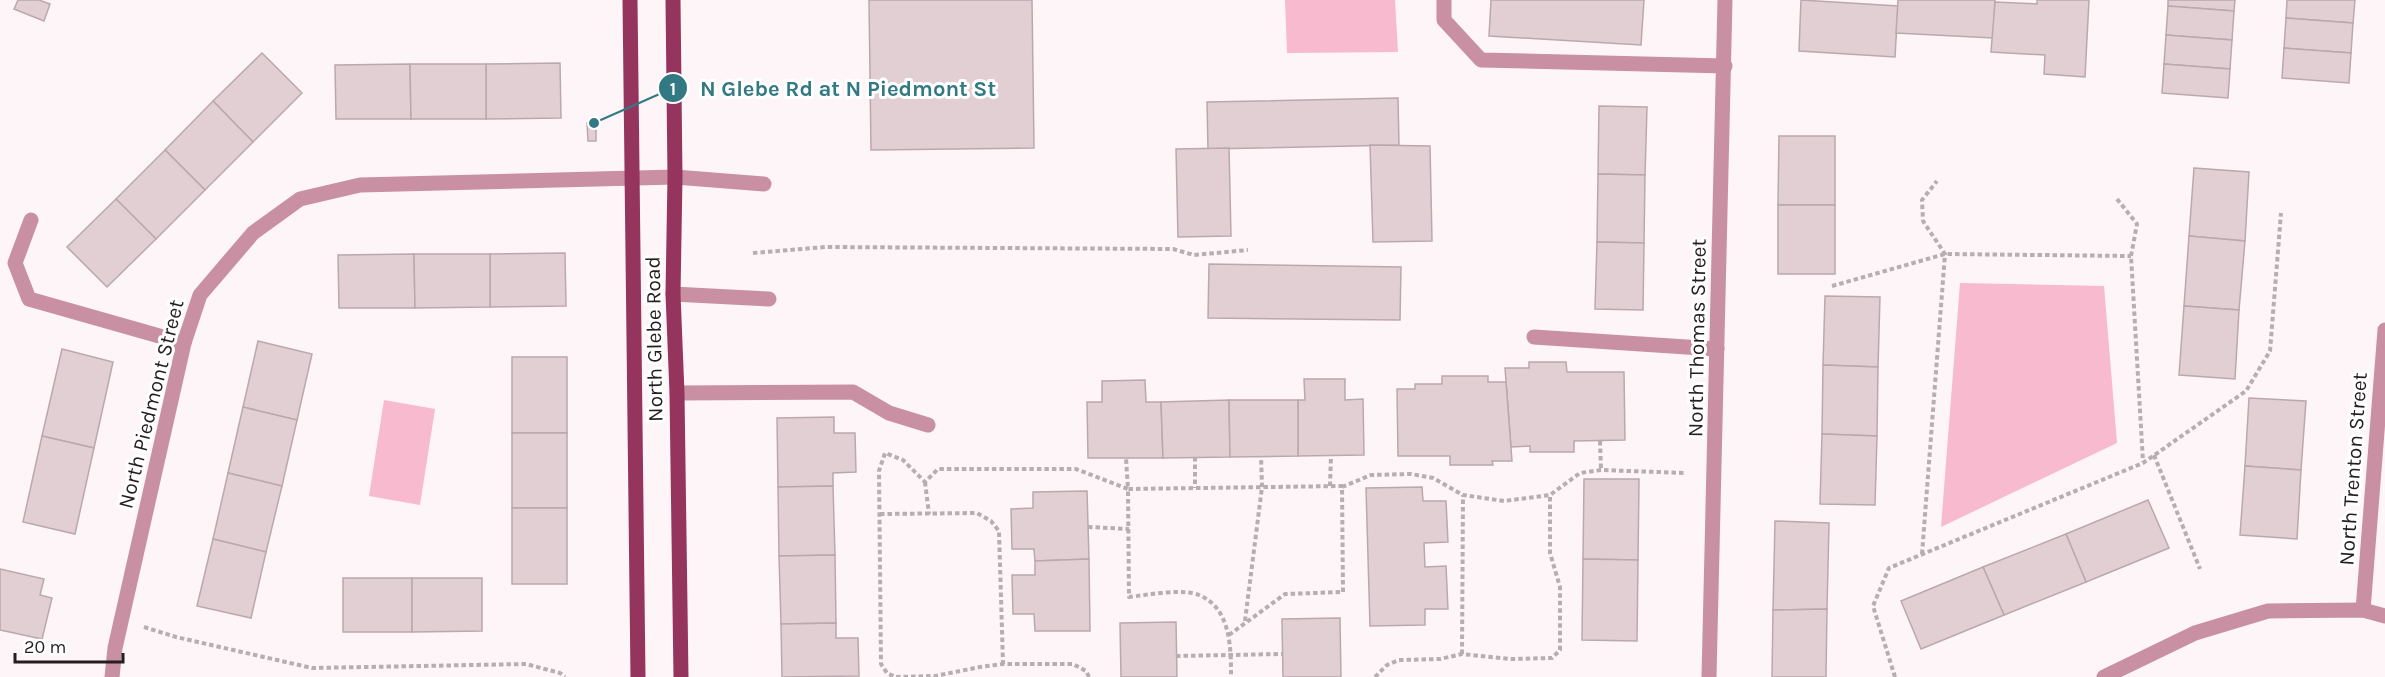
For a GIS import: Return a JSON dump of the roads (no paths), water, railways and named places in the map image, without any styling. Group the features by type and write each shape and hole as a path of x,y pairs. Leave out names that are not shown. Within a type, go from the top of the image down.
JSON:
{"main road":[{"name":"North Glebe Road","path":"630,0 638,677"},
{"name":"North Glebe Road","path":"673,0 675,177 673,294 677,393 681,677"}],"street":[{"path":"1444,0 1444,20 1480,60 1725,66"},
{"name":"North Thomas Street","path":"1709,677 1725,0"},
{"name":"North Piedmont Street","path":"112,677 121,619 184,343 200,295 253,233 300,199 360,185 631,177 675,177 764,184"},
{"path":"31,220 15,263 29,299 184,343"},
{"path":"673,294 769,299"},
{"name":"North Trenton Street","path":"2363,610 2385,330"},
{"path":"1534,337 1717,349"},
{"path":"677,393 854,392 890,414 928,425"},
{"path":"2104,677 2195,633 2268,611 2363,610 2385,616"}],"place":[{"name":"N Glebe Rd at N Piedmont St","path":"594,123"}]}
